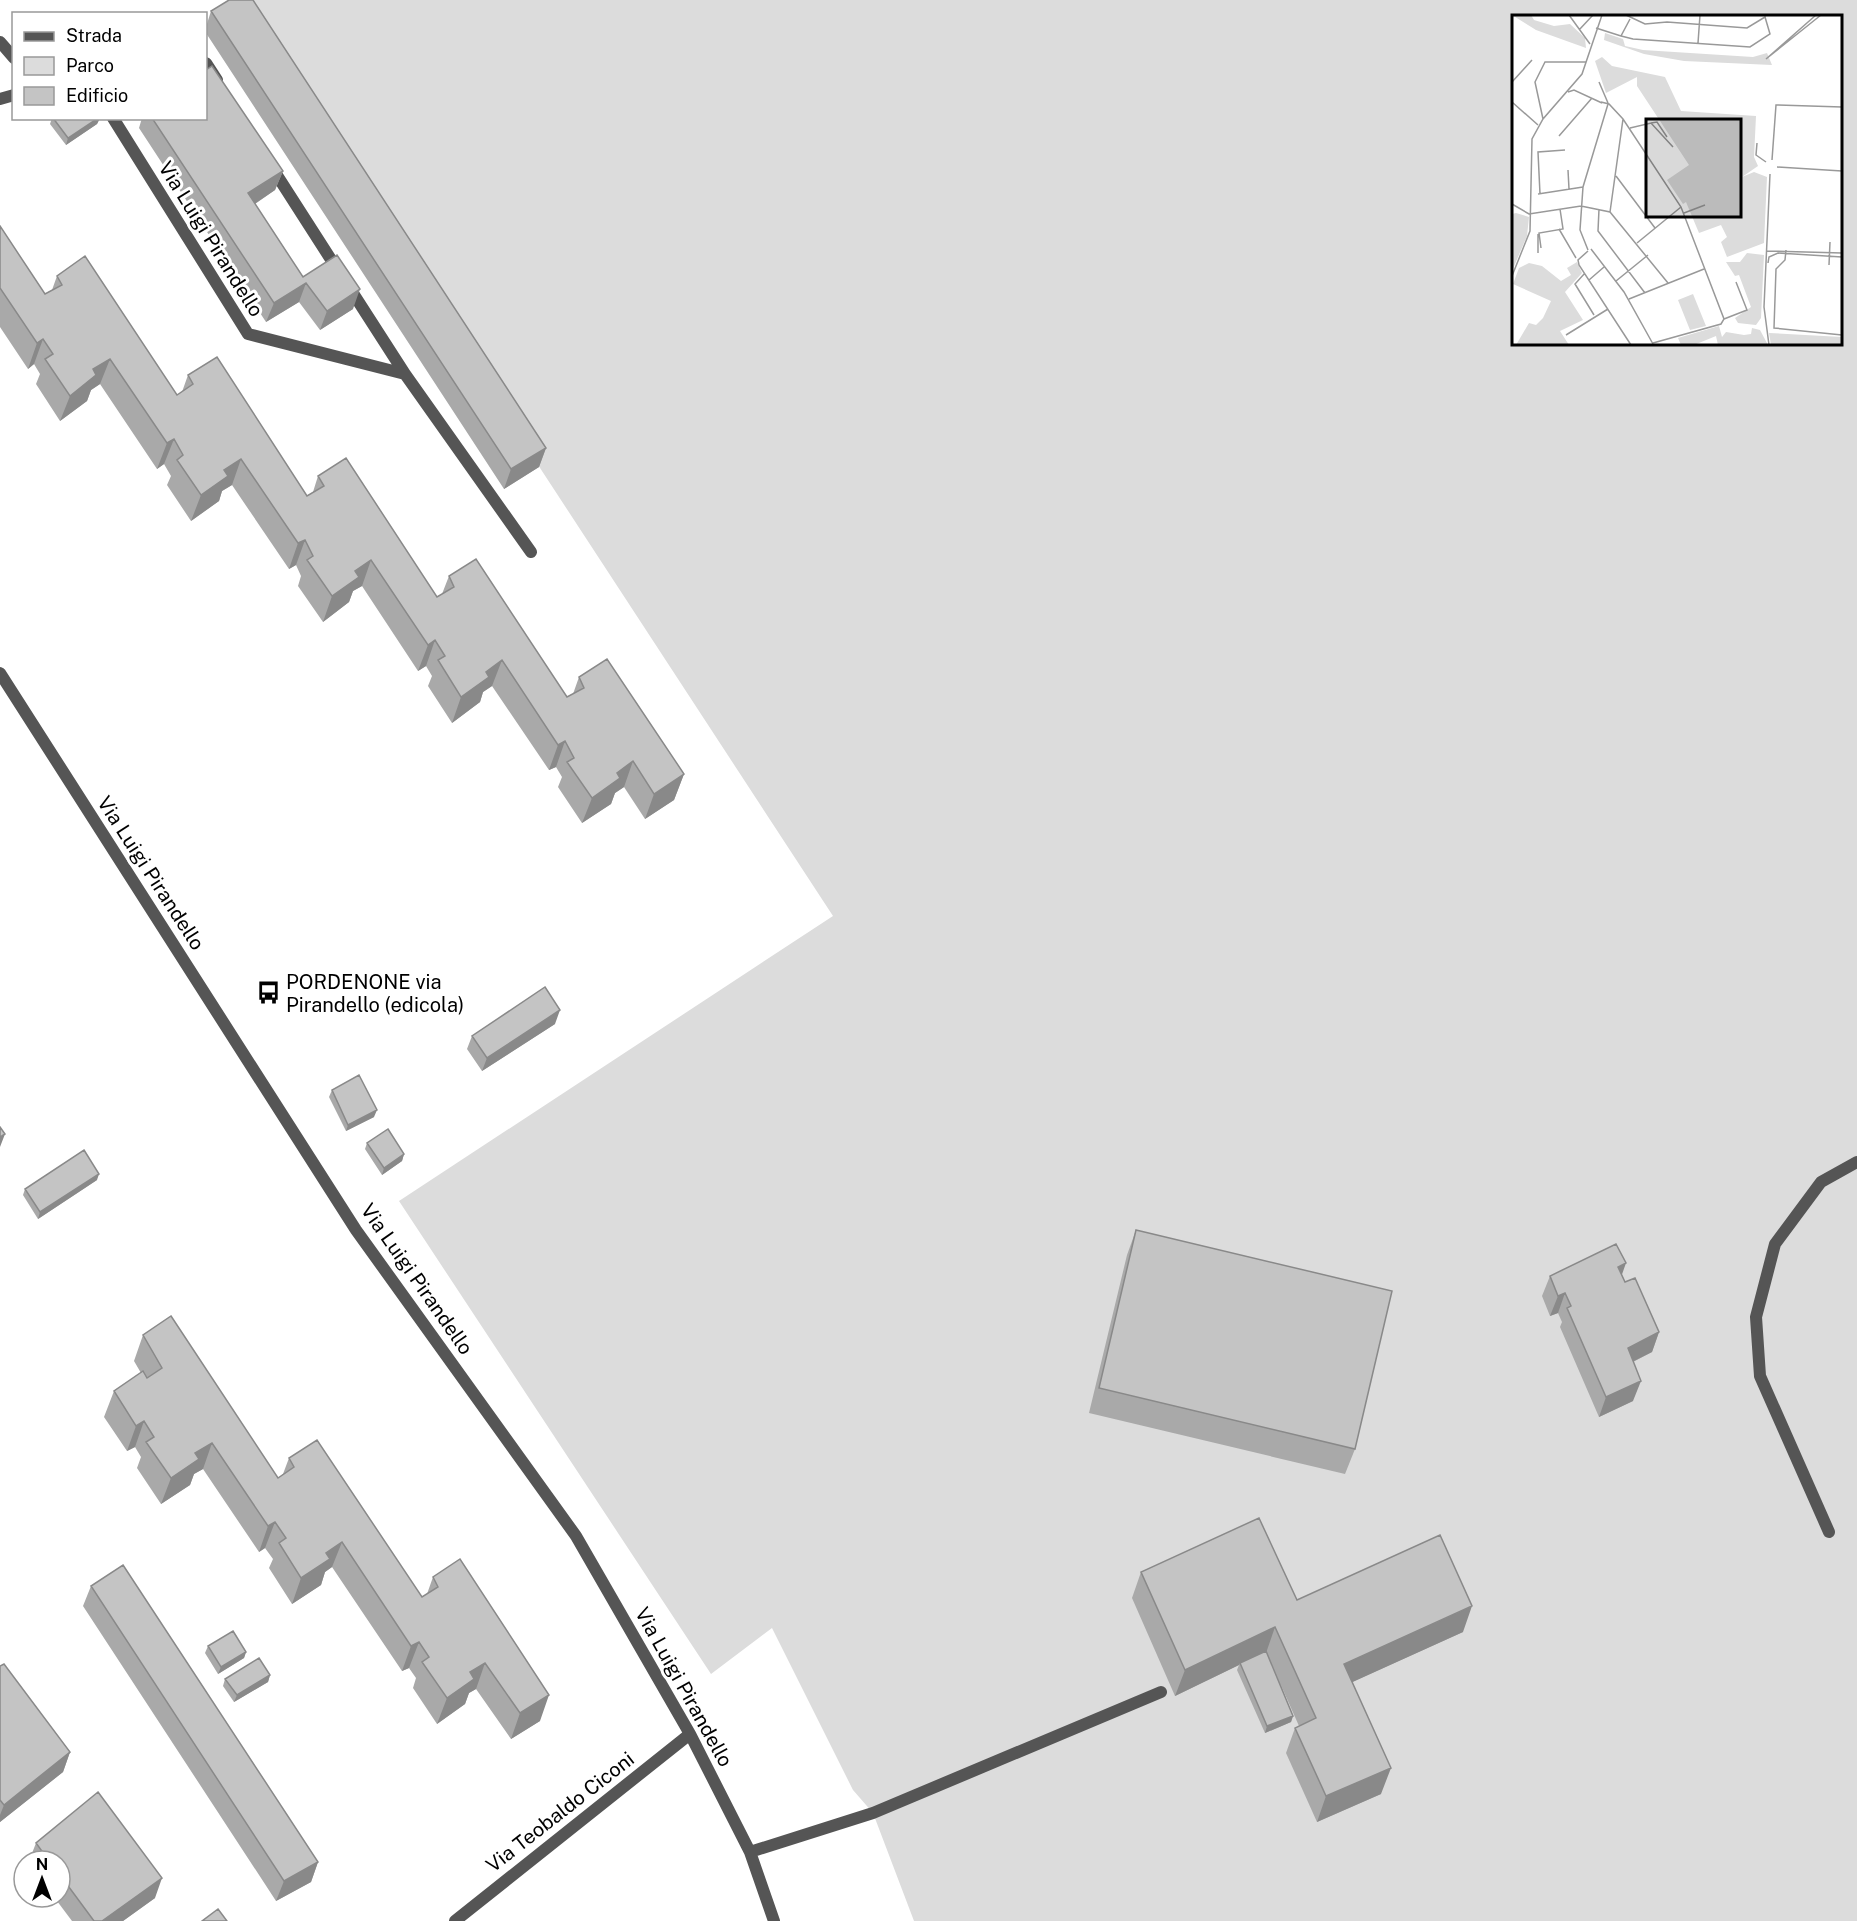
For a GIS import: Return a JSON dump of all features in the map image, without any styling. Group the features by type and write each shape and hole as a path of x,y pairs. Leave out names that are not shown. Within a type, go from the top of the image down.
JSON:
{"street":[{"path":"0,42 12,56"},
{"path":"207,65 225,93"},
{"name":"Via Luigi Pirandello","path":"114,120 248,334 405,374"},
{"path":"263,153 405,374 531,552"},
{"name":"Via Luigi Pirandello","path":"0,674 356,1230 576,1536 690,1734 750,1852 774,1921"},
{"path":"1829,1532 1760,1376 1756,1317 1775,1244 1821,1182 1857,1162"},
{"path":"750,1852 873,1813 1161,1692"},
{"name":"Via Teobaldo Ciconi","path":"455,1921 690,1734"}],"green space":[{"path":"234,0 1857,0 1857,1921 914,1921 873,1813 853,1790 772,1628 711,1674 399,1201 833,916"}],"building":[{"path":"229,0 253,0 546,448 511,469 211,11"},
{"path":"212,66 283,171 248,193 303,277 337,255 360,289 327,311 306,283 274,303 153,120 207,120 207,69"},
{"path":"54,120 95,120 68,138"},
{"path":"0,226 45,294 62,285 57,276 85,256 177,395 193,384 188,375 217,357 307,496 324,486 318,476 346,458 437,597 454,587 449,576 476,559 567,697 584,688 579,677 607,659 684,774 654,794 633,761 617,773 620,778 592,798 567,762 574,758 565,741 558,745 502,660 486,672 489,677 461,697 438,660 445,656 435,640 428,645 371,560 355,571 359,577 332,596 307,560 313,556 305,540 298,543 241,459 224,470 228,476 201,495 177,460 183,455 174,439 167,443 110,359 93,369 96,375 70,396 45,359 53,354 43,339 37,343 0,288"},
{"path":"545,987 560,1010 487,1058 472,1036"},
{"path":"359,1075 377,1110 348,1125 332,1090"},
{"path":"0,1127 5,1134 0,1137"},
{"path":"388,1129 404,1154 384,1168 367,1143"},
{"path":"84,1150 99,1174 40,1212 25,1189"},
{"path":"1136,1230 1392,1291 1355,1449 1099,1388"},
{"path":"1616,1244 1626,1263 1618,1267 1625,1282 1635,1278 1659,1332 1628,1348 1641,1381 1606,1397 1567,1308 1571,1306 1565,1293 1558,1296 1550,1276"},
{"path":"171,1316 278,1478 294,1467 289,1458 317,1440 422,1597 438,1587 433,1577 460,1559 549,1695 520,1713 485,1663 470,1672 474,1679 447,1698 422,1662 429,1657 419,1642 411,1646 342,1542 326,1553 330,1559 301,1578 279,1543 286,1538 275,1522 268,1526 212,1443 195,1453 199,1459 171,1478 146,1442 154,1437 144,1421 136,1426 114,1391 143,1371 147,1378 162,1368 143,1335"},
{"path":"1259,1518 1297,1600 1440,1535 1472,1606 1344,1664 1391,1768 1326,1796 1295,1728 1316,1718 1275,1627 1185,1670 1141,1572"},
{"path":"123,1565 318,1862 284,1881 91,1586"},
{"path":"233,1631 246,1652 221,1667 208,1646"},
{"path":"1266,1651 1293,1716 1267,1726 1240,1663"},
{"path":"259,1658 270,1675 237,1695 225,1679"},
{"path":"4,1664 70,1752 4,1805 0,1800 0,1666"},
{"path":"98,1792 162,1878 102,1921 94,1921 72,1891 72,1849 40,1849 36,1843"},
{"path":"218,1909 227,1921 202,1921"}],"place":[{"name":"PORDENONE via Pirandello (edicola)","path":"268,993"}]}
